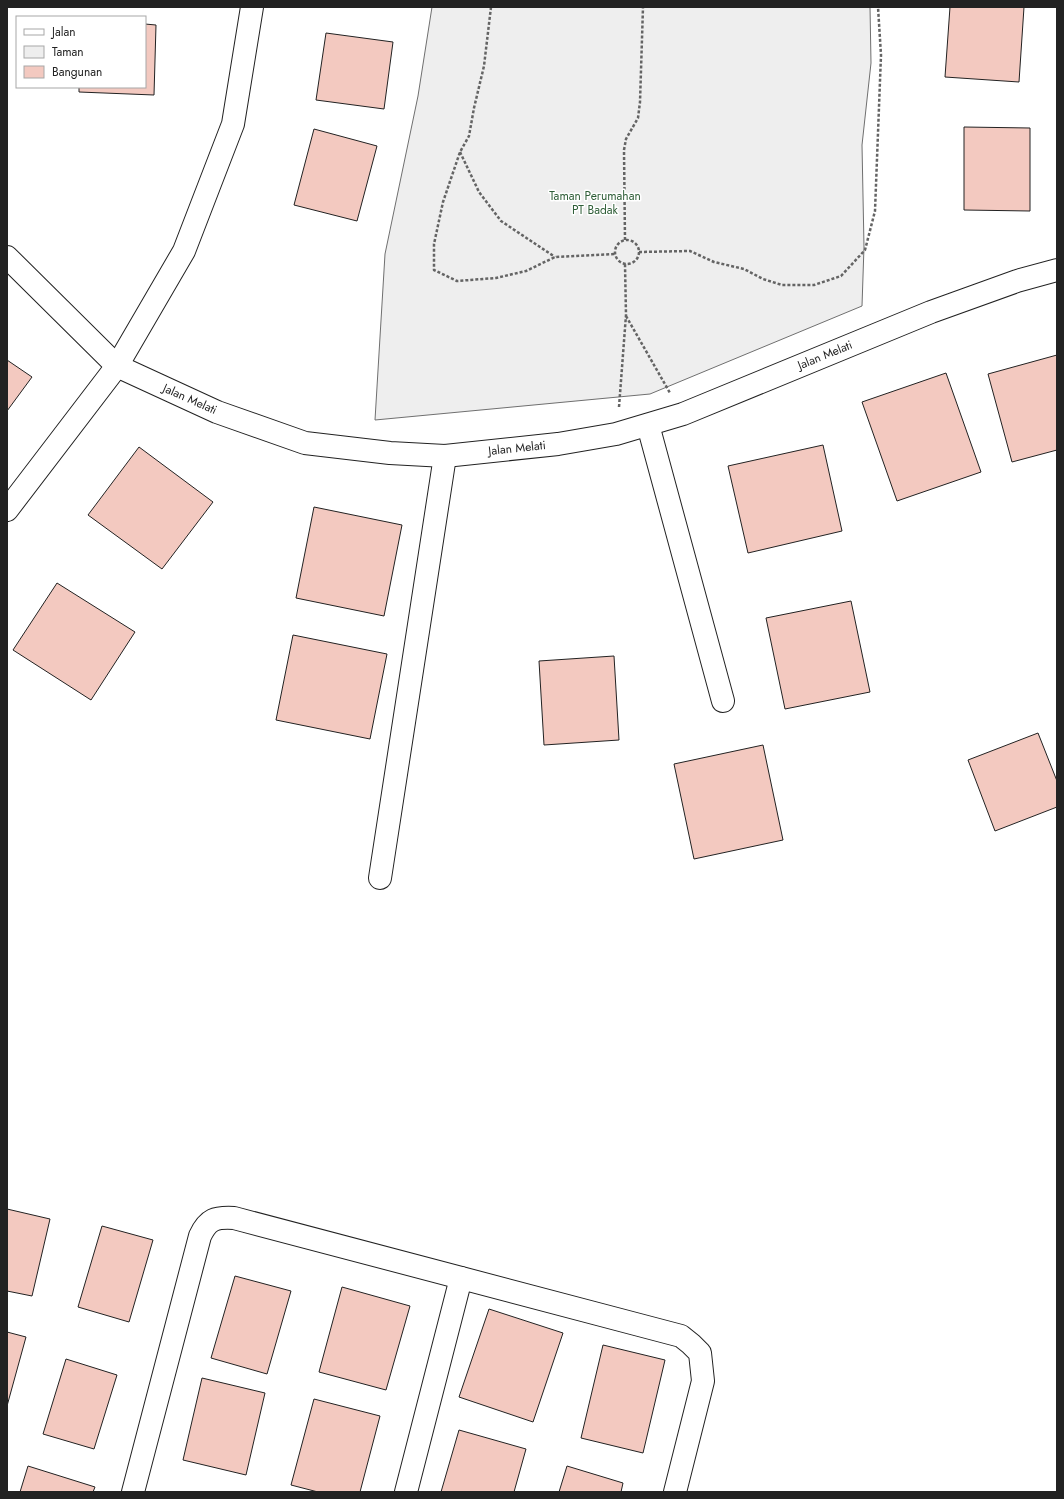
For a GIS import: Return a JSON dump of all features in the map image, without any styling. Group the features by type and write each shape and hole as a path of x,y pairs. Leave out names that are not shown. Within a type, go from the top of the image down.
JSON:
{"street":[{"path":"7,510 117,366 184,251 233,124 252,7"},
{"name":"Jalan Melati","path":"7,257 117,366 217,412 305,443 390,453 445,456 558,444 616,434 648,425 682,414 931,312 1017,281 1057,270"},
{"path":"648,425 723,701"},
{"path":"380,878 445,456"},
{"path":"133,1492 200,1236 204,1226 212,1220 222,1217 234,1218 681,1336 700,1353 703,1381 675,1492"},
{"path":"406,1492 461,1278"}],"path":[{"path":"491,7 484,66 469,136 460,152 443,202 434,244 434,270 457,282 496,278 526,271 554,257 614,254"},
{"path":"625,240 624,150 626,139 638,118 640,102 643,7"},
{"path":"639,252 690,251 714,262 744,269 762,279 782,285 814,285 841,276 865,250 875,211 881,61 878,7"},
{"path":"460,152 479,192 501,221 554,257"},
{"path":"625,240 632,240 638,245 638,258 632,263 625,264 616,259 614,254 614,249 617,244 620,241 625,240"},
{"path":"616,434 626,315 625,264"},
{"path":"626,315 682,414"}],"green space":[{"name":"Taman Perumahan PT Badak","path":"432,7 870,7 871,63 862,145 864,247 862,306 650,394 375,420 385,254 418,96"}],"building":[{"path":"950,7 1024,7 1019,82 945,77"},
{"path":"146,24 156,25 154,95 79,92 79,88 146,88"},
{"path":"326,33 393,42 384,109 316,100"},
{"path":"964,127 1030,128 1030,211 964,210"},
{"path":"314,129 377,146 357,221 294,205"},
{"path":"1057,355 1057,450 1012,462 988,374"},
{"path":"7,360 32,377 7,411"},
{"path":"946,373 981,472 897,501 862,402"},
{"path":"823,445 842,531 748,553 728,466"},
{"path":"139,447 213,502 162,569 88,515"},
{"path":"314,507 402,525 384,616 296,598"},
{"path":"57,583 135,632 91,700 13,650"},
{"path":"851,601 870,692 785,709 766,618"},
{"path":"293,635 387,654 370,739 276,720"},
{"path":"614,656 619,740 544,745 539,661"},
{"path":"1038,733 1057,781 1057,807 995,831 968,760"},
{"path":"763,745 783,840 694,859 674,764"},
{"path":"7,1209 50,1219 32,1296 7,1291"},
{"path":"102,1226 153,1240 129,1322 78,1307"},
{"path":"235,1276 291,1291 267,1374 211,1358"},
{"path":"342,1287 410,1306 386,1390 319,1372"},
{"path":"489,1309 563,1333 533,1422 459,1397"},
{"path":"7,1332 26,1337 7,1406"},
{"path":"603,1345 665,1360 643,1453 581,1438"},
{"path":"66,1359 117,1375 94,1449 43,1434"},
{"path":"202,1378 265,1393 246,1475 183,1460"},
{"path":"314,1399 380,1416 360,1492 318,1492 291,1485"},
{"path":"459,1430 526,1449 514,1492 441,1492"},
{"path":"28,1466 95,1487 93,1492 20,1492"},
{"path":"567,1466 623,1483 621,1492 559,1492"}]}
